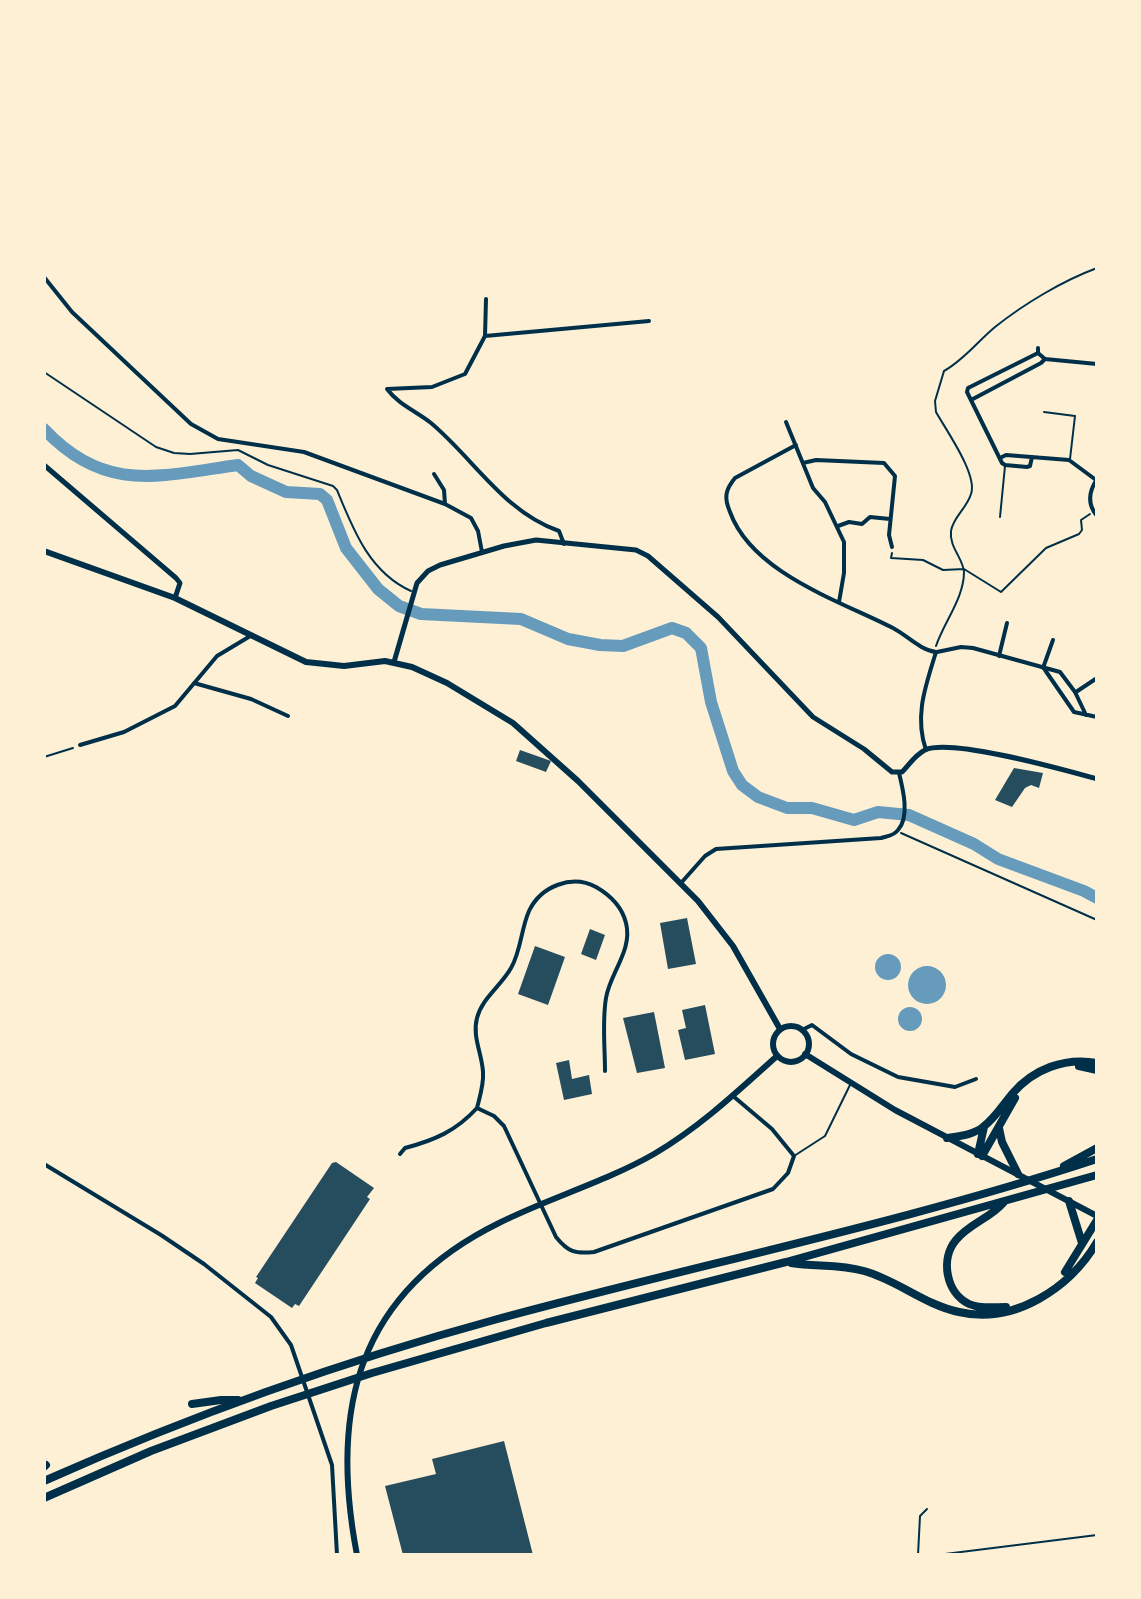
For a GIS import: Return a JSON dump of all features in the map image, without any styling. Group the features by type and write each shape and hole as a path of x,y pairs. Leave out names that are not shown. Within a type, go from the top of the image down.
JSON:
{"highway":[{"path":"947,1138 966,1135 984,1127 1015,1091 1038,1072 1070,1061 1097,1063"},
{"path":"980,1155 1018,1094 1041,1076 1069,1066 1097,1070"},
{"path":"980,1155 984,1127"},
{"path":"999,1127 1002,1142 1018,1174"},
{"path":"1053,1173 1097,1148"},
{"path":"44,1481 242,1401 357,1360 490,1321 1013,1186 1097,1159"},
{"path":"44,1498 151,1451 271,1406 372,1373 1097,1175"},
{"path":"1004,1201 994,1214 981,1219 957,1238 948,1253 949,1283 956,1293 977,1307 1006,1307 1040,1293 1063,1274 1097,1218"},
{"path":"1069,1201 1082,1243"},
{"path":"786,1262 863,1270 959,1313 982,1314 1006,1312 1042,1298 1056,1288 1097,1244"},
{"path":"192,1404 242,1401"}],"main road":[{"path":"44,551 175,598 296,658 317,665 394,662 447,683 513,723 562,765 707,911 733,946 780,1029"},
{"path":"790,1026 802,1030 808,1042 805,1054 792,1062 777,1056 773,1040 780,1029 790,1026"},
{"path":"805,1054 851,1084 947,1138 1097,1218"},
{"path":"357,1555 348,1494 347,1429 350,1408 361,1366 381,1326 420,1278 469,1239 655,1153 733,1096 777,1056"}],"street":[{"path":"44,277 72,312 191,424 218,439 304,452 445,504 471,518 478,531 482,552"},
{"path":"486,299 485,336 465,374 432,387 387,389 395,400 436,428 504,497 537,523 559,531 564,544"},
{"path":"485,336 649,321"},
{"path":"1032,457 1027,467 1005,465 967,392 968,388 1038,350 1045,359 1097,364"},
{"path":"971,400 1045,359"},
{"path":"786,422 813,488 825,502 844,542 839,602"},
{"path":"796,445 735,478 726,493 735,526 762,555 810,588 897,630 927,650 936,652 961,647 1060,672 1075,692 1086,715"},
{"path":"1001,457 1069,460 1097,479 1090,496 1095,514"},
{"path":"803,463 816,460 884,463 895,476 889,535 892,547"},
{"path":"44,465 176,578 180,583 175,598"},
{"path":"434,474 444,490 445,504"},
{"path":"838,526 849,522 862,524 870,517 890,519"},
{"path":"394,662 417,583 428,571 440,565 536,540 636,550 648,556 718,617 813,717 864,749 892,772 899,773 926,750 944,748 973,751 1097,779"},
{"path":"999,656 1007,623"},
{"path":"80,745 151,720 175,706 217,656 252,634"},
{"path":"1043,669 1053,640"},
{"path":"926,750 921,730 921,706 936,652"},
{"path":"1043,669 1074,712 1097,717"},
{"path":"1075,692 1097,678"},
{"path":"194,683 251,699 288,716"},
{"path":"681,883 705,856 716,849 881,838 900,828 904,801 899,773"},
{"path":"400,1154 405,1148 451,1132 477,1108 483,1073 476,1041 477,1018 483,1003 511,968 528,913 535,901 553,886 565,882 580,882 606,893 619,907 626,923 625,947 607,995 604,1017 605,1071"},
{"path":"802,1030 817,1026 832,1042 851,1054 898,1077 955,1087 976,1079"},
{"path":"477,1108 494,1116 504,1126 556,1237 570,1252 579,1253 594,1252 773,1189 788,1173 794,1156 756,1114 733,1096"},
{"path":"44,1164 100,1195 204,1264 271,1317 291,1345 297,1360 334,1480 337,1555"}],"lane":[{"path":"1044,412 1075,416 1069,460"},
{"path":"1000,517 1005,465"},
{"path":"794,1156 825,1136 851,1084"},
{"path":"918,1555 920,1516 927,1509"},
{"path":"937,1555 1031,1546 1097,1535"}],"path":[{"path":"1095,514 1081,520 1082,530 1079,534 1046,548 1001,592 964,569 951,542 951,531 973,491 973,477 936,412 935,401 944,371 958,364 997,325 1052,290 1097,268"},
{"path":"44,372 156,447 190,454 238,450 268,465 333,486 357,538 370,557 413,596"},
{"path":"892,547 891,558 923,560 943,570 964,569"},
{"path":"936,652 936,644 961,590 964,569"},
{"path":"44,757 80,745"},
{"path":"900,828 907,837 1097,920"}],"water":[{"path":"888,954 897,958 901,967 897,976 888,980 879,976 875,967 879,958"},
{"path":"927,966 940,972 946,985 940,998 927,1004 914,998 908,985 914,972"},
{"path":"910,1007 918,1011 922,1019 918,1027 910,1031 902,1027 898,1019 902,1011"}],"building":[{"path":"520,750 551,761 546,772 516,761"},
{"path":"1014,768 1043,773 1039,788 1031,785 1025,788 1012,807 995,800"},
{"path":"687,918 696,964 668,969 660,923"},
{"path":"590,929 605,935 596,960 581,954"},
{"path":"535,946 565,957 548,1005 518,994"},
{"path":"705,1005 715,1054 685,1060 678,1030 686,1028 682,1010"},
{"path":"654,1012 665,1068 637,1073 623,1018"},
{"path":"569,1060 572,1079 589,1075 592,1094 564,1100 556,1063"},
{"path":"336,1162 374,1188 367,1197 370,1199 299,1306 295,1304 292,1308 255,1283 256,1277 332,1163"},
{"path":"504,1441 533,1555 403,1555 385,1486 436,1474 432,1459"}],"waterway":[{"path":"44,429 67,450 89,464 111,472 158,476 238,465 251,476 286,492 320,494 327,500 346,548 378,589 399,606 421,614 521,619 568,639 600,645 623,646 672,628 686,633 701,648 711,702 733,771 742,785 758,797 787,808 812,808 854,820 878,812 909,815 974,844 998,859 1097,898"}]}
